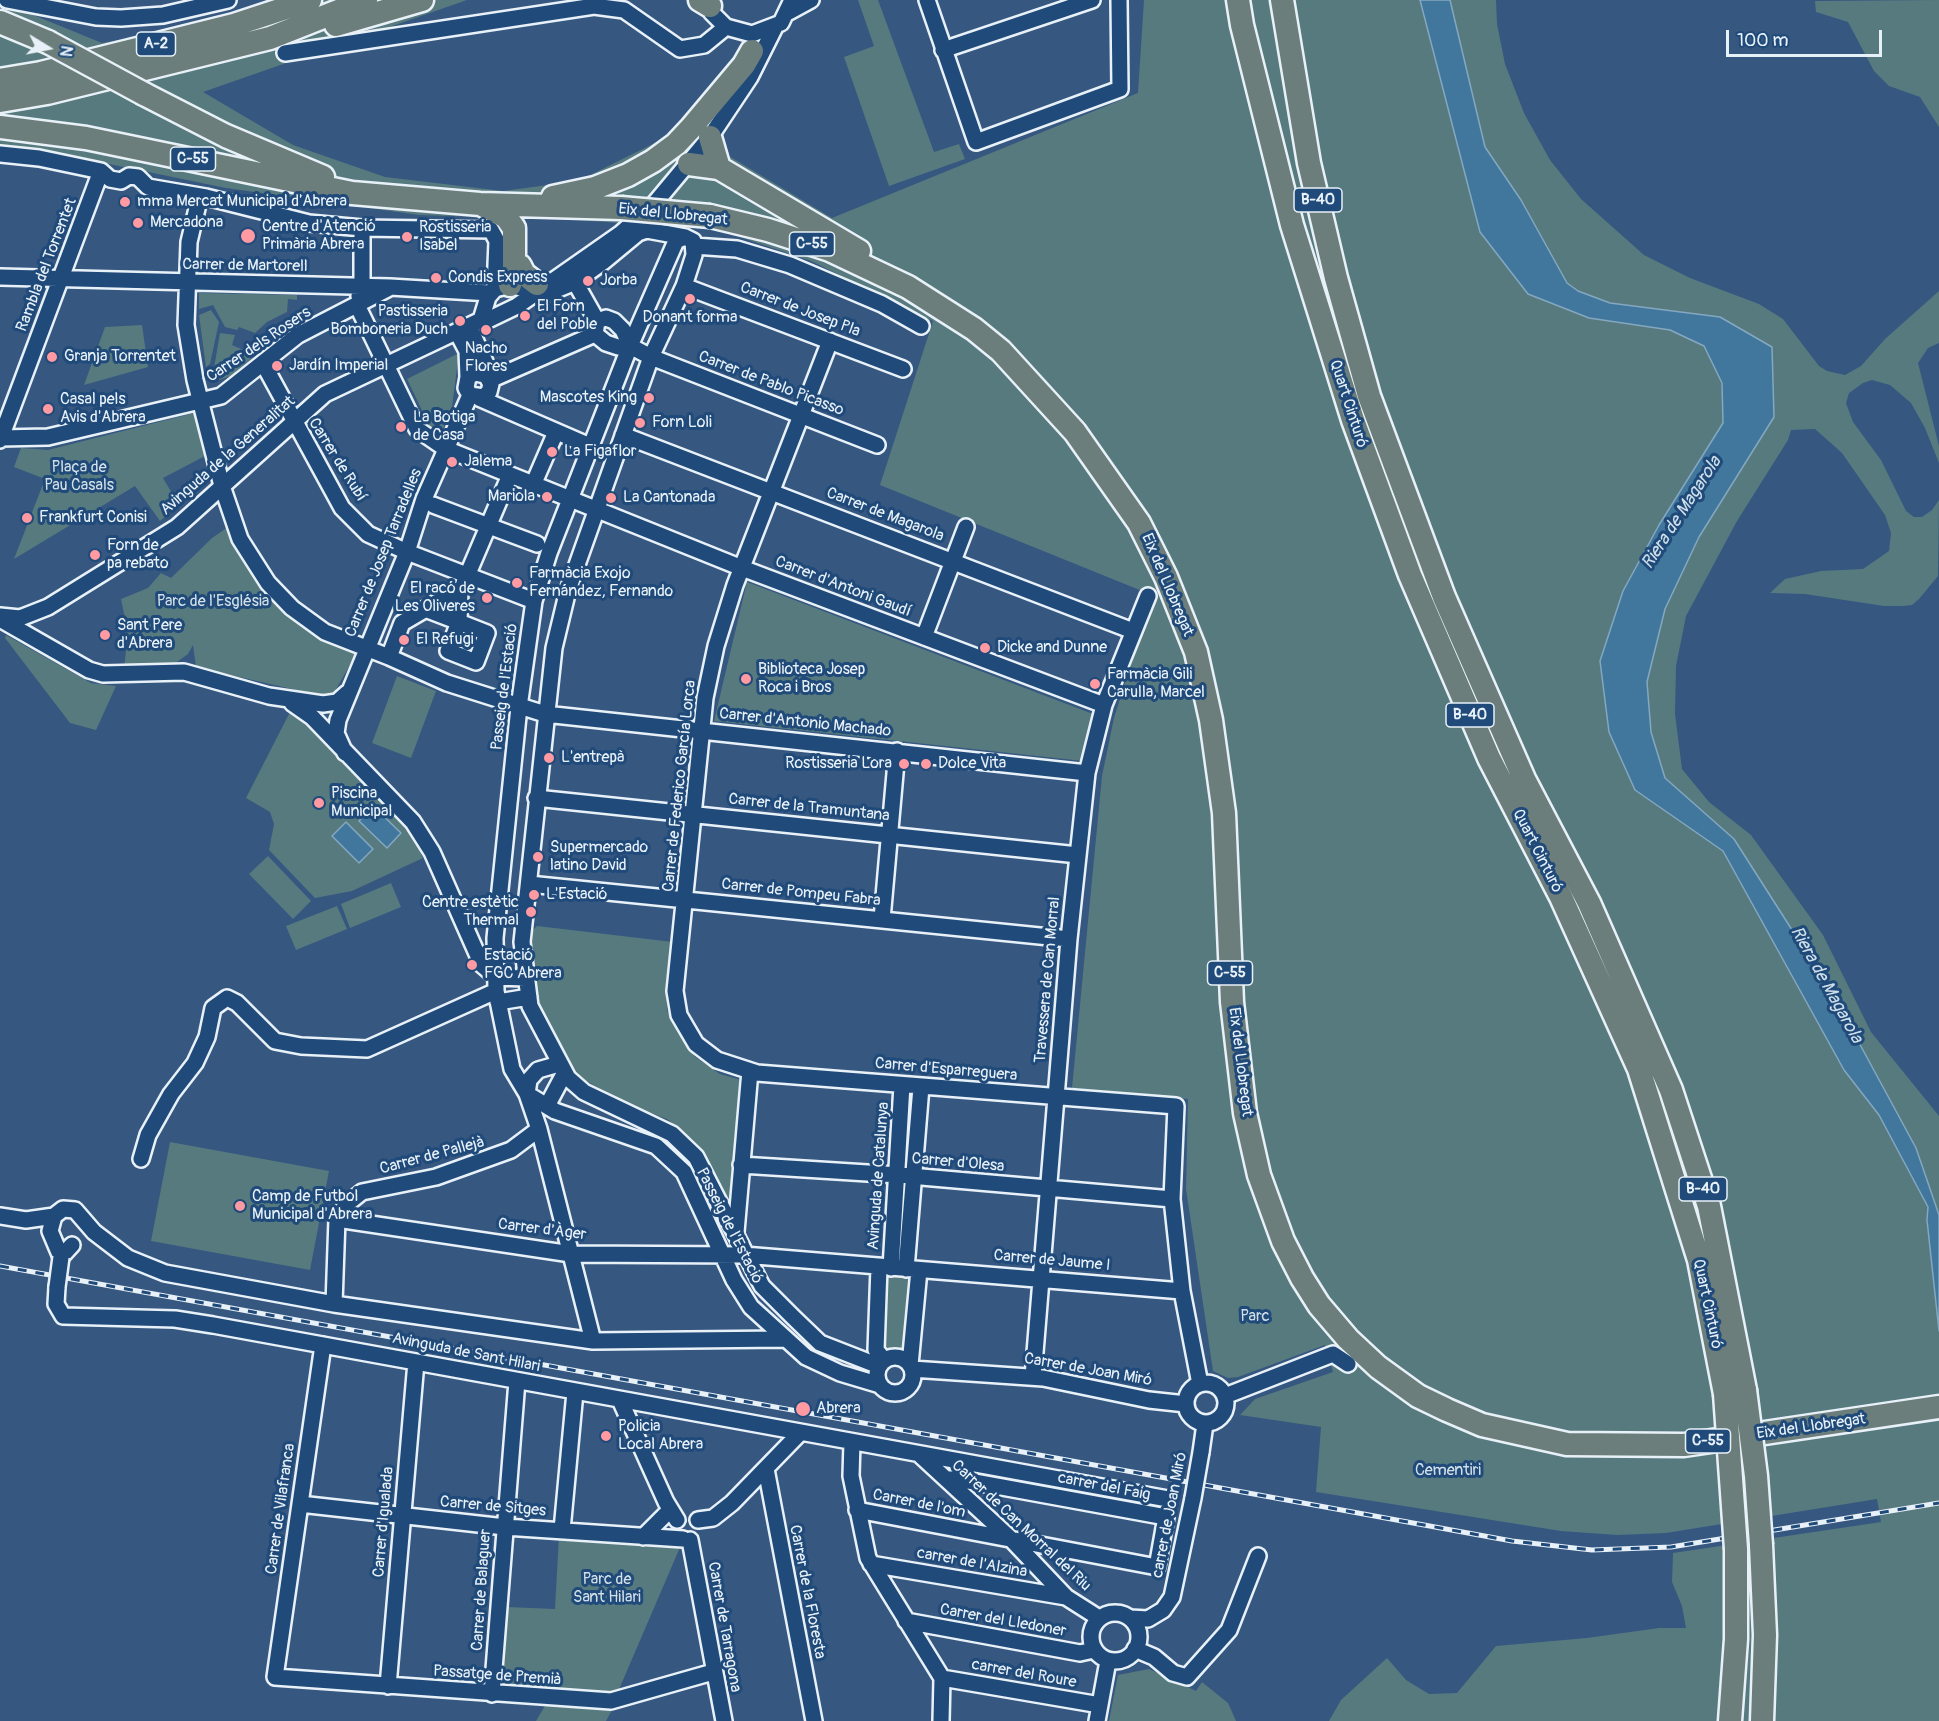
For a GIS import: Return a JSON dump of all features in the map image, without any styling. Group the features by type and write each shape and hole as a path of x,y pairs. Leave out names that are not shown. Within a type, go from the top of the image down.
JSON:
{"highway":[{"name":"A-2","path":"0,80 234,25 310,0"},
{"name":"A-2","path":"0,101 278,46 366,0"},
{"path":"278,46 301,34 422,0"},
{"name":"Quart Cinturó","path":"1238,0 1242,25 1292,225 1353,420 1410,575 1489,758 1561,897 1639,1069 1699,1260 1756,1476 1765,1635 1762,1721"},
{"name":"Quart Cinturó","path":"1282,0 1309,163 1336,278 1369,396 1444,597 1524,779 1589,903 1671,1090 1709,1206 1735,1392 1736,1639 1730,1721"},
{"path":"0,22 48,42 226,136 295,166 385,195"},
{"path":"522,205 595,188 628,175 653,161 676,144 744,65 748,43"},
{"name":"C-55","path":"0,127 86,138 322,188 385,195"},
{"path":"710,137 719,168"},
{"path":"689,164 719,168 869,257 908,287"},
{"name":"Eix del Llobregat","path":"385,195 480,204 621,208 710,216 804,241 908,287 974,329 1001,351 1023,363 1056,393 1110,459 1155,532 1192,617 1205,658 1226,763 1246,1058 1256,1123 1270,1184 1314,1279 1359,1336 1392,1367 1441,1398 1532,1430 1611,1445 1684,1445 1939,1407"},
{"path":"480,204 506,217 514,228 516,289"},
{"path":"516,289 522,229 527,221 554,206"}],"street":[{"path":"7,0 96,17 121,18 163,15 228,0"},
{"path":"592,447 475,396 466,388 469,326 516,289 620,234 655,203 710,137 750,77 775,27 791,6 811,0"},
{"path":"927,0 976,142 1120,88 1119,0"},
{"path":"943,50 1092,0"},
{"path":"278,46 594,6 624,10 680,49 704,45 713,15 748,43 750,77"},
{"path":"748,43 775,27"},
{"path":"0,154 39,158 101,171 110,179 121,181 129,176 138,177 148,187 200,196 309,223 362,228 491,230 516,289"},
{"name":"Rambla del Torrentet","path":"0,438 101,171"},
{"name":"Carrer d'Antonio Machado","path":"200,196 189,242 186,325 200,400 222,486 240,540 268,583 292,608 325,632 389,657 447,684 545,714 1087,773"},
{"path":"357,305 362,287 362,228"},
{"path":"516,289 546,294 574,282 638,233 647,230 689,241 737,249 790,265 851,290 921,326"},
{"name":"Passeig de l'Estació","path":"879,1385 840,1373 806,1357 751,1307 734,1280 684,1172 656,1146 547,1106 526,1094 512,1069 496,990 495,941 519,707 534,601 549,553 630,346 676,241 689,241 694,255 684,285 651,357 623,435 568,590 554,648 545,714 522,942 530,1006 561,1069 584,1092 672,1134 696,1157 736,1234 744,1255 762,1286 820,1343 882,1363"},
{"name":"Carrer de Martorell","path":"0,277 516,289"},
{"path":"574,282 606,343 618,347 630,346 651,357"},
{"name":"Carrer de Josep Pla","path":"684,285 903,369"},
{"name":"Carrer dels Rosers","path":"0,438 48,437 221,396 298,335 390,287"},
{"name":"Avinguda de la Generalitat","path":"0,618 20,618 42,610 177,527 325,394 501,313 493,313 516,289"},
{"name":"Carrer d'Antoni Gaudí","path":"357,305 417,429 446,448 742,568 1104,705"},
{"path":"488,377 596,327 606,318 614,321 623,330 630,346"},
{"path":"469,326 486,364 488,377 489,392 475,396"},
{"name":"Carrer de Federico García Lorca","path":"750,1071 717,1060 696,1044 679,1015 675,991 702,730 716,646 742,568 830,341"},
{"name":"Carrer de Pablo Picasso","path":"651,357 878,445"},
{"name":"Carrer de Rubí","path":"263,363 293,423 342,508 368,534 464,583 534,601"},
{"path":"468,377 478,372 488,377"},
{"name":"Carrer de Josep Tarradelles","path":"345,753 336,726 342,697 407,552 424,499 446,448 475,396"},
{"path":"533,485 556,432"},
{"name":"Carrer de Magarola","path":"623,435 1133,631"},
{"path":"425,609 459,622 464,583 510,475"},
{"path":"433,505 537,544"},
{"path":"924,637 966,527"},
{"path":"389,657 402,623 464,583"},
{"name":"Travessera de Can Morral","path":"1033,1377 1069,939 1087,773 1104,705 1148,596"},
{"path":"38,640 37,624 42,610"},
{"path":"0,618 89,670 103,674 184,672 287,699 322,704 342,697"},
{"path":"317,723 342,697"},
{"path":"287,699 317,723 412,822 432,852 482,965 496,990 529,997"},
{"path":"882,920 897,751"},
{"name":"Carrer de la Tramuntana","path":"536,798 1077,855"},
{"name":"Carrer de Pompeu Fabra","path":"529,884 1069,939"},
{"path":"475,949 495,941"},
{"path":"141,1159 148,1135 171,1094 195,1063 207,1038 213,1008 227,998 237,1003 275,1041 301,1046 367,1049 526,978"},
{"path":"547,1106 561,1069 538,1070 529,1080 526,1094 539,1129 593,1341"},
{"path":"736,1234 750,1071"},
{"name":"Carrer d'Esparreguera","path":"750,1071 921,1087 1176,1106 1172,1199"},
{"name":"Avinguda de Catalunya","path":"899,1269 898,1175 902,1085"},
{"name":"Avinguda de Catalunya","path":"899,1269 915,1178 921,1087"},
{"name":"Carrer de Pallejà","path":"337,1219 347,1204 362,1192 436,1177 475,1165 512,1150 539,1129"},
{"name":"Carrer d'Olesa","path":"741,1165 898,1175 1172,1199"},
{"path":"1172,1199 1182,1291 1200,1384"},
{"path":"53,1229 69,1209 80,1213 86,1222 86,1233 61,1257"},
{"path":"0,1216 26,1220 53,1229 65,1246 102,1239"},
{"path":"333,1304 337,1219"},
{"name":"Carrer d'Àger","path":"337,1219 571,1254 744,1255"},
{"name":"Avinguda de Sant Hilari","path":"86,1222 102,1239 128,1258 165,1273 333,1304 593,1341 784,1339"},
{"name":"Avinguda de Sant Hilari","path":"53,1229 61,1257 56,1304 63,1316 175,1319 1168,1499"},
{"name":"Carrer de Jaume I","path":"744,1255 1182,1291"},
{"path":"899,1269 912,1381 900,1392 888,1392 879,1385 877,1375 882,1363 876,1350 899,1269"},
{"name":"Carrer de Vilafranca","path":"275,1677 323,1345"},
{"path":"1225,1396 1333,1354 1348,1364"},
{"path":"882,1363 901,1358 911,1367"},
{"name":"Carrer d'Igualada","path":"388,1686 416,1362"},
{"name":"Carrer de Joan Miró","path":"911,1367 1033,1377 1186,1404"},
{"name":"Carrer de Balaguer","path":"492,1694 517,1381"},
{"path":"1200,1384 1215,1385 1225,1396 1227,1403 1221,1417 1205,1424 1191,1417 1186,1404 1192,1389 1200,1384"},
{"path":"562,1530 575,1392"},
{"path":"620,1400 674,1515 675,1531 686,1539 699,1532 698,1520"},
{"name":"carrer de Joan Miró","path":"1130,1618 1148,1619 1163,1610 1172,1597 1193,1498 1205,1424"},
{"path":"643,1537 674,1515 688,1514 698,1520 712,1518 766,1469 800,1433"},
{"path":"852,1442 851,1476 871,1564 942,1678 941,1721"},
{"name":"Carrer de Can Morral del Riu","path":"921,1456 1011,1539 1066,1597 1099,1618"},
{"name":"Carrer de la Floresta","path":"766,1469 814,1721"},
{"name":"carrer del Faig","path":"946,1479 958,1479 1166,1517 1157,1567 1011,1539"},
{"name":"Carrer de Sitges","path":"300,1504 505,1527 686,1539"},
{"name":"Carrer de l'om","path":"857,1510 1011,1539"},
{"name":"Carrer de Tarragona","path":"686,1539 724,1721"},
{"path":"1136,1650 1154,1657 1173,1673 1187,1677 1229,1630 1258,1556"},
{"name":"carrer de l'Alzina","path":"871,1564 1066,1597"},
{"path":"1114,1613 1130,1618 1138,1629 1136,1650 1124,1660 1108,1661 1094,1650 1090,1633 1099,1618 1114,1613"},
{"name":"Carrer del Lledoner","path":"906,1621 1080,1653 1094,1650"},
{"path":"1097,1721 1108,1661"},
{"name":"Passatge de Premià","path":"275,1677 611,1701 713,1672"},
{"name":"carrer del Roure","path":"942,1678 1100,1705"}],"green space":[{"path":"275,0 467,0 203,92 293,145 385,177 503,191 578,181 671,135 679,126 832,218 1138,93 1144,0 1420,0 1480,232 1528,294 1589,318 1670,330 1704,346 1722,383 1723,423 1659,525 1623,591 1600,661 1609,732 1635,790 1723,851 1844,1070 1879,1115 1928,1207 1927,1220 1939,1331 1939,1721 1329,1721 1341,1700 1387,1658 1406,1680 1429,1694 1457,1693 1496,1646 1587,1638 1659,1628 1686,1628 1682,1606 1672,1582 1673,1553 1881,1522 1877,1499 1666,1533 1617,1535 1561,1531 1316,1492 1321,1427 1240,1415 1255,1399 1333,1372 1325,1345 1238,1377 1228,1378 1213,1371 1186,1189 1188,1099 1072,1088 1102,776 1114,718 1152,595 880,485 933,321 811,261 719,230 577,220 419,215 226,188 36,149 0,147 0,10 26,12 102,43 192,27"},
{"path":"858,0 878,0 934,152 959,144 965,159 889,186 844,57 874,46"},
{"path":"1450,0 1496,0 1497,24 1505,64 1524,113 1550,160 1581,199 1644,255 1690,278 1759,304 1783,319 1819,366 1827,371 1845,375 1861,366 1885,339 1939,291 1939,343 1928,348 1918,363 1939,446 1939,463 1925,428 1911,403 1890,385 1872,380 1863,383 1849,393 1846,403 1853,422 1881,460 1906,511 1914,517 1922,517 1932,510 1939,500 1938,576 1912,605 1903,606 1884,606 1805,594 1770,593 1785,579 1821,571 1863,569 1889,551 1891,533 1885,515 1842,453 1815,429 1791,430 1788,440 1737,521 1686,616 1676,666 1675,714 1682,769 1709,802 1751,835 1823,935 1871,1032 1939,1116 1939,1215 1916,1148 1831,991 1734,839 1665,778 1651,732 1647,682 1665,609 1699,537 1774,417 1720,317 1610,303 1578,291 1567,283 1521,200 1485,147"},
{"path":"1939,0 1939,127 1920,97 1889,86 1874,71 1848,22 1816,12 1815,1"},
{"path":"199,293 297,295 297,300 288,299 287,312 267,322 255,333 239,327 237,330 225,327 213,305 199,309"},
{"path":"211,310 219,322 210,364 206,367 199,315"},
{"path":"308,314 310,318 282,332 231,376 210,383 208,372 214,368 220,333 235,335 232,345 248,352 279,326"},
{"path":"142,325 148,367 84,385 105,327"},
{"path":"459,353 452,407 441,434 430,427 407,379"},
{"name":"Plaça de Pau Casals","path":"194,413 205,456 163,478 179,505 160,521 135,486 14,559 45,479 14,467 21,448 48,450"},
{"name":"Parc de l'Església","path":"228,527 233,544 263,591 287,611 358,651 331,698 196,667 193,645 188,654 170,667 155,664 124,668 128,633 121,599 148,588 161,573 171,578 212,538"},
{"path":"747,582 1093,714 1083,761 714,721"},
{"path":"6,635 91,683 116,686 96,730 70,723 5,638"},
{"path":"397,676 436,691 411,758 372,743"},
{"name":"Piscina Municipal","path":"290,712 295,713 414,837 423,858 352,891 315,898 269,850 274,824 270,812 246,798"},
{"path":"268,856 311,901 293,919 249,874"},
{"path":"391,883 401,907 350,928 341,904"},
{"path":"337,906 347,929 296,950 286,926"},
{"path":"537,926 673,942 666,984 667,1010 678,1033 695,1057 720,1074 741,1080 732,1213 714,1172 693,1140 667,1119 635,1107 573,1074 557,1048 536,997 527,936"},
{"name":"Camp de Futbol Municipal d'Abrera","path":"170,1142 329,1171 310,1270 151,1241"},
{"path":"884,1273 914,1274 906,1354 885,1354 882,1348"},
{"name":"Parc de Sant Hilari","path":"559,1535 681,1545 617,1694 609,1696 497,1689 508,1616 507,1607 555,1609"},
{"path":"1149,1669 1196,1691 1202,1682 1228,1703 1236,1721 1109,1721 1118,1675"},
{"path":"546,1704 612,1710 606,1721 536,1721"}],"water":[{"name":"Riera de Magarola","path":"1420,0 1450,0 1485,147 1521,200 1567,283 1578,291 1610,303 1720,317 1772,347 1774,417 1699,537 1665,609 1647,682 1651,732 1665,778 1734,839 1831,991 1916,1148 1939,1215 1939,1331 1927,1220 1928,1207 1879,1115 1844,1070 1723,851 1635,790 1609,732 1600,661 1623,591 1659,525 1723,423 1722,383 1704,346 1670,330 1589,318 1528,294 1480,232"},
{"path":"373,806 401,833 387,848 359,821"},
{"path":"346,822 373,849 359,863 332,836"}],"railway":[{"path":"0,1266 1512,1541 1592,1550 1671,1547 1939,1503"}],"place":[{"name":"mma Mercat Municipal d'Abrera","path":"125,202"},
{"name":"Mercadona","path":"138,223"},
{"name":"Centre d'Atenció Primària Abrera","path":"248,236"},
{"name":"Rostisseria Isabel","path":"407,237"},
{"name":"Condis Express","path":"436,278"},
{"name":"Jorba","path":"588,281"},
{"name":"Donant forma","path":"690,299"},
{"name":"El Forn del Poble","path":"525,316"},
{"name":"Pastisseria Bomboneria Duch","path":"460,321"},
{"name":"Nacho Flores","path":"486,330"},
{"name":"Granja Torrentet","path":"52,357"},
{"name":"Jardín Imperial","path":"277,366"},
{"name":"Mascotes King","path":"649,398"},
{"name":"Casal pels Avis d'Abrera","path":"48,409"},
{"name":"Forn Loli","path":"640,423"},
{"name":"La Botiga de Casa","path":"401,427"},
{"name":"La Figaflor","path":"552,452"},
{"name":"Jalema","path":"452,462"},
{"name":"Mariola","path":"547,497"},
{"name":"La Cantonada","path":"611,498"},
{"name":"Frankfurt Conisi","path":"27,518"},
{"name":"Forn de pa rebato","path":"95,555"},
{"name":"Farmàcia Exojo Fernández, Fernando","path":"517,583"},
{"name":"El racó de Les Oliveres","path":"487,598"},
{"name":"Sant Pere d'Abrera","path":"105,635"},
{"name":"El Refugi","path":"404,640"},
{"name":"Dicke and Dunne","path":"985,648"},
{"name":"Biblioteca Josep Roca i Bros","path":"746,679"},
{"name":"Farmàcia Gili Carulla, Marcel","path":"1095,684"},
{"name":"L'entrepà","path":"549,758"},
{"name":"Rostisseria Lora","path":"904,764"},
{"name":"Dolce Vita","path":"926,764"},
{"name":"Piscina Municipal","path":"319,803"},
{"name":"Supermercado latino David","path":"538,857"},
{"name":"L'Estació","path":"534,895"},
{"name":"Centre estètic Thermal","path":"531,912"},
{"name":"Estació FGC Abrera","path":"472,965"},
{"name":"Camp de Futbol Municipal d'Abrera","path":"240,1206"},
{"name":"Abrera","path":"803,1409"},
{"name":"Policia Local Abrera","path":"606,1436"}],"park label":[{"name":"Parc","path":"1255,1317"},
{"name":"Cementiri","path":"1448,1471"}]}
